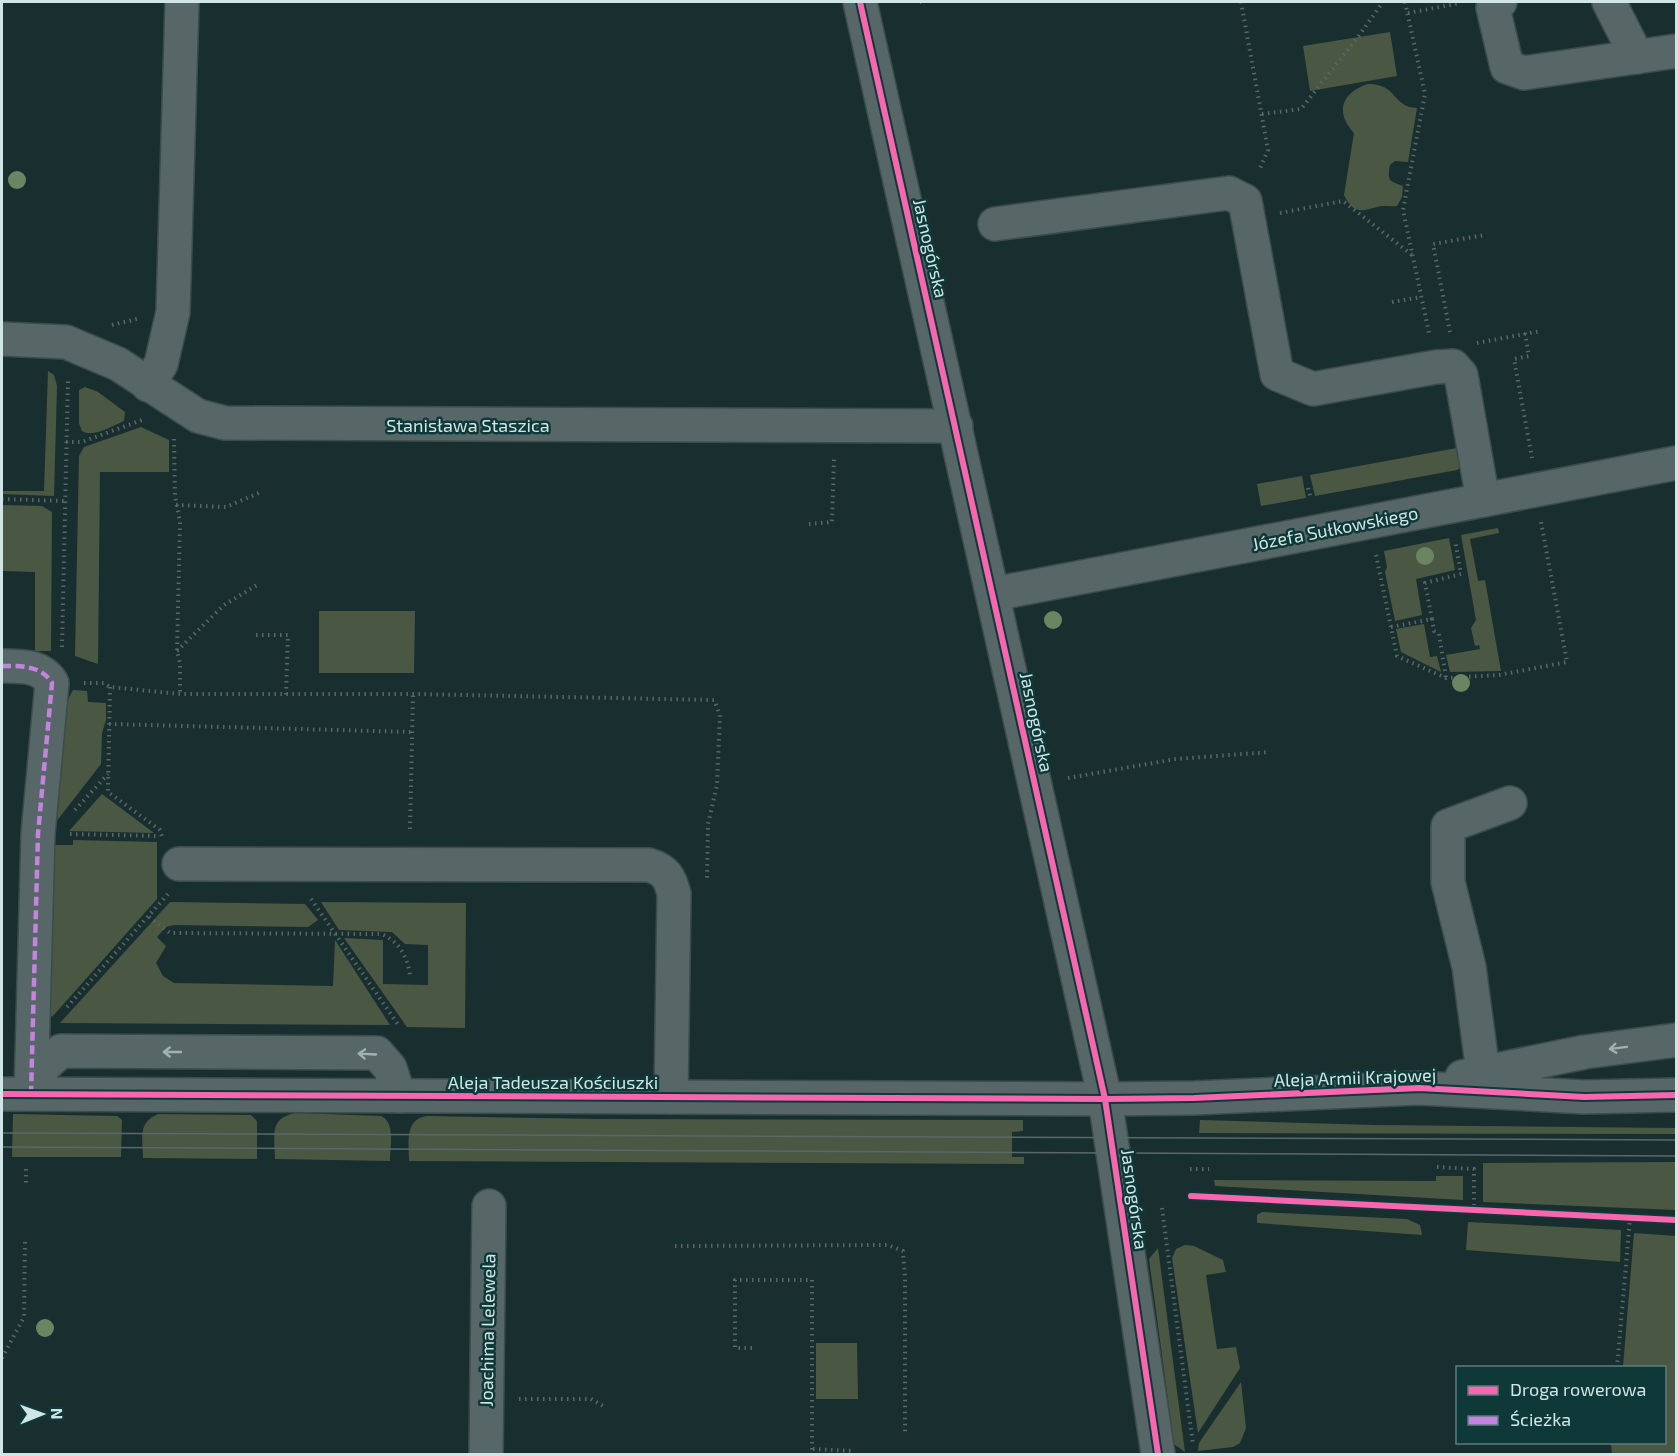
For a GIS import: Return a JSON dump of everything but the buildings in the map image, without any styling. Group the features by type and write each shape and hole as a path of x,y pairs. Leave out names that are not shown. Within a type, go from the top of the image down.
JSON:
{"street":[{"path":"148,385 159,370 173,312 182,2"},
{"name":"Jasnogórska","path":"860,2 1105,1099 1158,1455"},
{"path":"1500,2 1493,8 1507,67 1524,73 1677,51"},
{"path":"1610,2 1637,57"},
{"path":"995,224 1229,193 1246,210 1277,374 1313,390 1436,367 1453,366 1461,375 1483,500"},
{"name":"Stanisława Staszica","path":"2,339 66,342 118,364 198,416 225,423 956,426"},
{"name":"Józefa Sułkowskiego","path":"994,594 1677,463"},
{"path":"2,666 35,668 48,677 52,683 46,834 16,1094"},
{"path":"1482,1072 1482,968 1448,882 1448,826 1510,802"},
{"path":"179,864 649,865 660,868 669,877 674,894 671,1097"},
{"name":"Aleja Armii Krajowej","path":"1419,1088 1482,1072 1585,1052 1677,1040"},
{"path":"16,1094 61,1052 376,1053 390,1068 399,1096"},
{"name":"Aleja Armii Krajowej","path":"1105,1099 1194,1098 1419,1088 1584,1097 1677,1095"},
{"name":"Aleja Tadeusza Kościuszki","path":"16,1094 1105,1099"},
{"name":"Joachima Lelewela","path":"486,1455 489,1206"}],"path":[{"path":"1241,2 1268,150 1246,210 1343,201 1412,256"},
{"path":"1262,114 1301,109 1383,2"},
{"path":"1405,2 1425,94 1403,210 1436,367"},
{"path":"1408,13 1464,3"},
{"path":"1451,336 1432,244 1485,235"},
{"path":"1392,302 1421,297"},
{"path":"1473,344 1541,330"},
{"path":"1525,333 1529,356 1514,359 1532,462"},
{"path":"52,683 62,653 68,371 66,342"},
{"path":"66,442 82,442 143,420"},
{"path":"174,435 176,505 180,522 177,651 180,663 180,694"},
{"path":"809,524 832,522 835,452"},
{"path":"1308,488 1311,503"},
{"path":"176,505 225,507 258,493"},
{"path":"2,499 65,501"},
{"path":"1374,544 1397,656 1446,678 1499,675 1567,662 1539,515"},
{"path":"1446,678 1439,634 1434,631 1425,583 1461,574 1453,530"},
{"path":"177,651 224,605 257,585"},
{"path":"1391,627 1432,618"},
{"path":"256,635 288,635 286,695"},
{"path":"84,683 180,694 412,694 714,700 720,715 717,785 708,824 707,881"},
{"path":"46,834 160,836 162,840 160,830 108,792 110,687"},
{"path":"410,829 412,694"},
{"path":"109,724 412,732"},
{"path":"1064,779 1176,759 1270,752"},
{"path":"46,834 108,773"},
{"path":"61,1014 166,898 179,864"},
{"path":"311,865 311,898 400,1027"},
{"path":"149,917 170,933 381,934 392,938 402,950 409,965 410,976"},
{"path":"1437,1167 1474,1168 1474,1210"},
{"path":"26,1169 26,1184"},
{"path":"1190,1169 1209,1169"},
{"path":"1162,1208 1164,1236 1194,1442 1192,1448"},
{"path":"1617,1366 1630,1218"},
{"path":"2,1358 24,1317 25,1242"},
{"path":"675,1246 888,1245 903,1251 905,1432"},
{"path":"752,1348 735,1348 735,1280 812,1280 812,1452 854,1451"},
{"path":"509,1399 591,1399 603,1406"}],"green space":[{"path":"1390,32 1397,76 1310,91 1303,46"},
{"path":"1368,84 1385,88 1403,104 1417,108 1408,162 1395,161 1390,165 1390,180 1403,186 1402,197 1397,206 1357,210 1350,205 1344,195 1354,133 1344,118 1343,111 1344,104 1352,92"},
{"path":"48,371 54,375 57,386 54,496 2,494 2,491 44,491"},
{"path":"85,387 98,392 125,412 124,421 97,432 82,431 79,423 79,390"},
{"path":"141,427 169,440 169,472 100,472 98,664 75,656 79,456 84,447"},
{"path":"1457,448 1461,467 1457,470 1315,496 1310,475"},
{"path":"1302,476 1306,498 1261,506 1257,484"},
{"path":"2,505 42,506 52,512 51,651 35,651 35,572 2,571"},
{"path":"1498,528 1499,533 1470,539 1478,581 1485,580 1501,671 1450,672 1446,655 1480,649 1479,645 1475,646 1471,628 1476,620 1461,535"},
{"path":"1449,538 1455,570 1416,579 1422,615 1395,621 1385,572 1387,567 1384,551"},
{"path":"319,611 415,611 414,673 319,673"},
{"path":"1424,624 1430,657 1437,656 1441,672 1401,652 1396,629"},
{"path":"73,690 87,691 88,702 106,703 101,764 52,827 65,705"},
{"path":"102,794 154,833 69,831"},
{"path":"73,840 157,842 157,899 52,1017 48,1011 52,845 73,845"},
{"path":"170,902 305,904 318,920 308,927 174,925 166,927 157,937 166,946 156,963 163,976 174,983 333,986 335,940 390,1025 60,1023"},
{"path":"321,902 466,903 465,1028 407,1027 344,938 383,940 383,984 428,985 428,945 405,944 392,932 339,930"},
{"path":"296,1113 381,1116 389,1124 390,1161 275,1159 274,1136 277,1124 287,1115"},
{"path":"13,1114 117,1116 122,1120 121,1157 12,1157"},
{"path":"158,1114 251,1115 257,1121 257,1159 143,1158 144,1127 151,1118"},
{"path":"427,1116 601,1119 1023,1120 1023,1131 1012,1132 1012,1157 1024,1157 1024,1164 409,1161 411,1127 414,1122"},
{"path":"1200,1120 1374,1125 1676,1128 1676,1134 1199,1133"},
{"path":"1676,1162 1676,1210 1483,1202 1483,1163"},
{"path":"1436,1176 1463,1176 1463,1200 1215,1186 1214,1180 1436,1181"},
{"path":"1262,1212 1407,1219 1420,1225 1422,1235 1257,1223 1257,1215"},
{"path":"1468,1222 1621,1230 1620,1262 1466,1250"},
{"path":"1634,1233 1676,1236 1676,1454 1612,1454 1611,1444 1666,1444 1666,1366 1623,1366"},
{"path":"1185,1245 1194,1246 1223,1260 1226,1272 1206,1275 1217,1349 1236,1347 1240,1368 1198,1433 1172,1258 1176,1249"},
{"path":"1158,1248 1185,1452 1174,1444 1149,1259"},
{"path":"816,1343 857,1343 858,1399 816,1399"},
{"path":"1241,1382 1246,1428 1240,1443 1233,1447 1198,1451 1199,1443"}],"tram line":[{"path":"2,1133 1676,1140"},
{"path":"2,1147 1676,1156"}],"marked path":[{"path":"2,666 36,670 52,683 38,834 31,1094"}],"cycle path":[{"path":"860,2 1105,1099 1158,1454"},
{"path":"2,1094 1105,1099 1194,1098 1419,1088 1584,1097 1676,1095"},
{"path":"1191,1196 1676,1220"}]}
